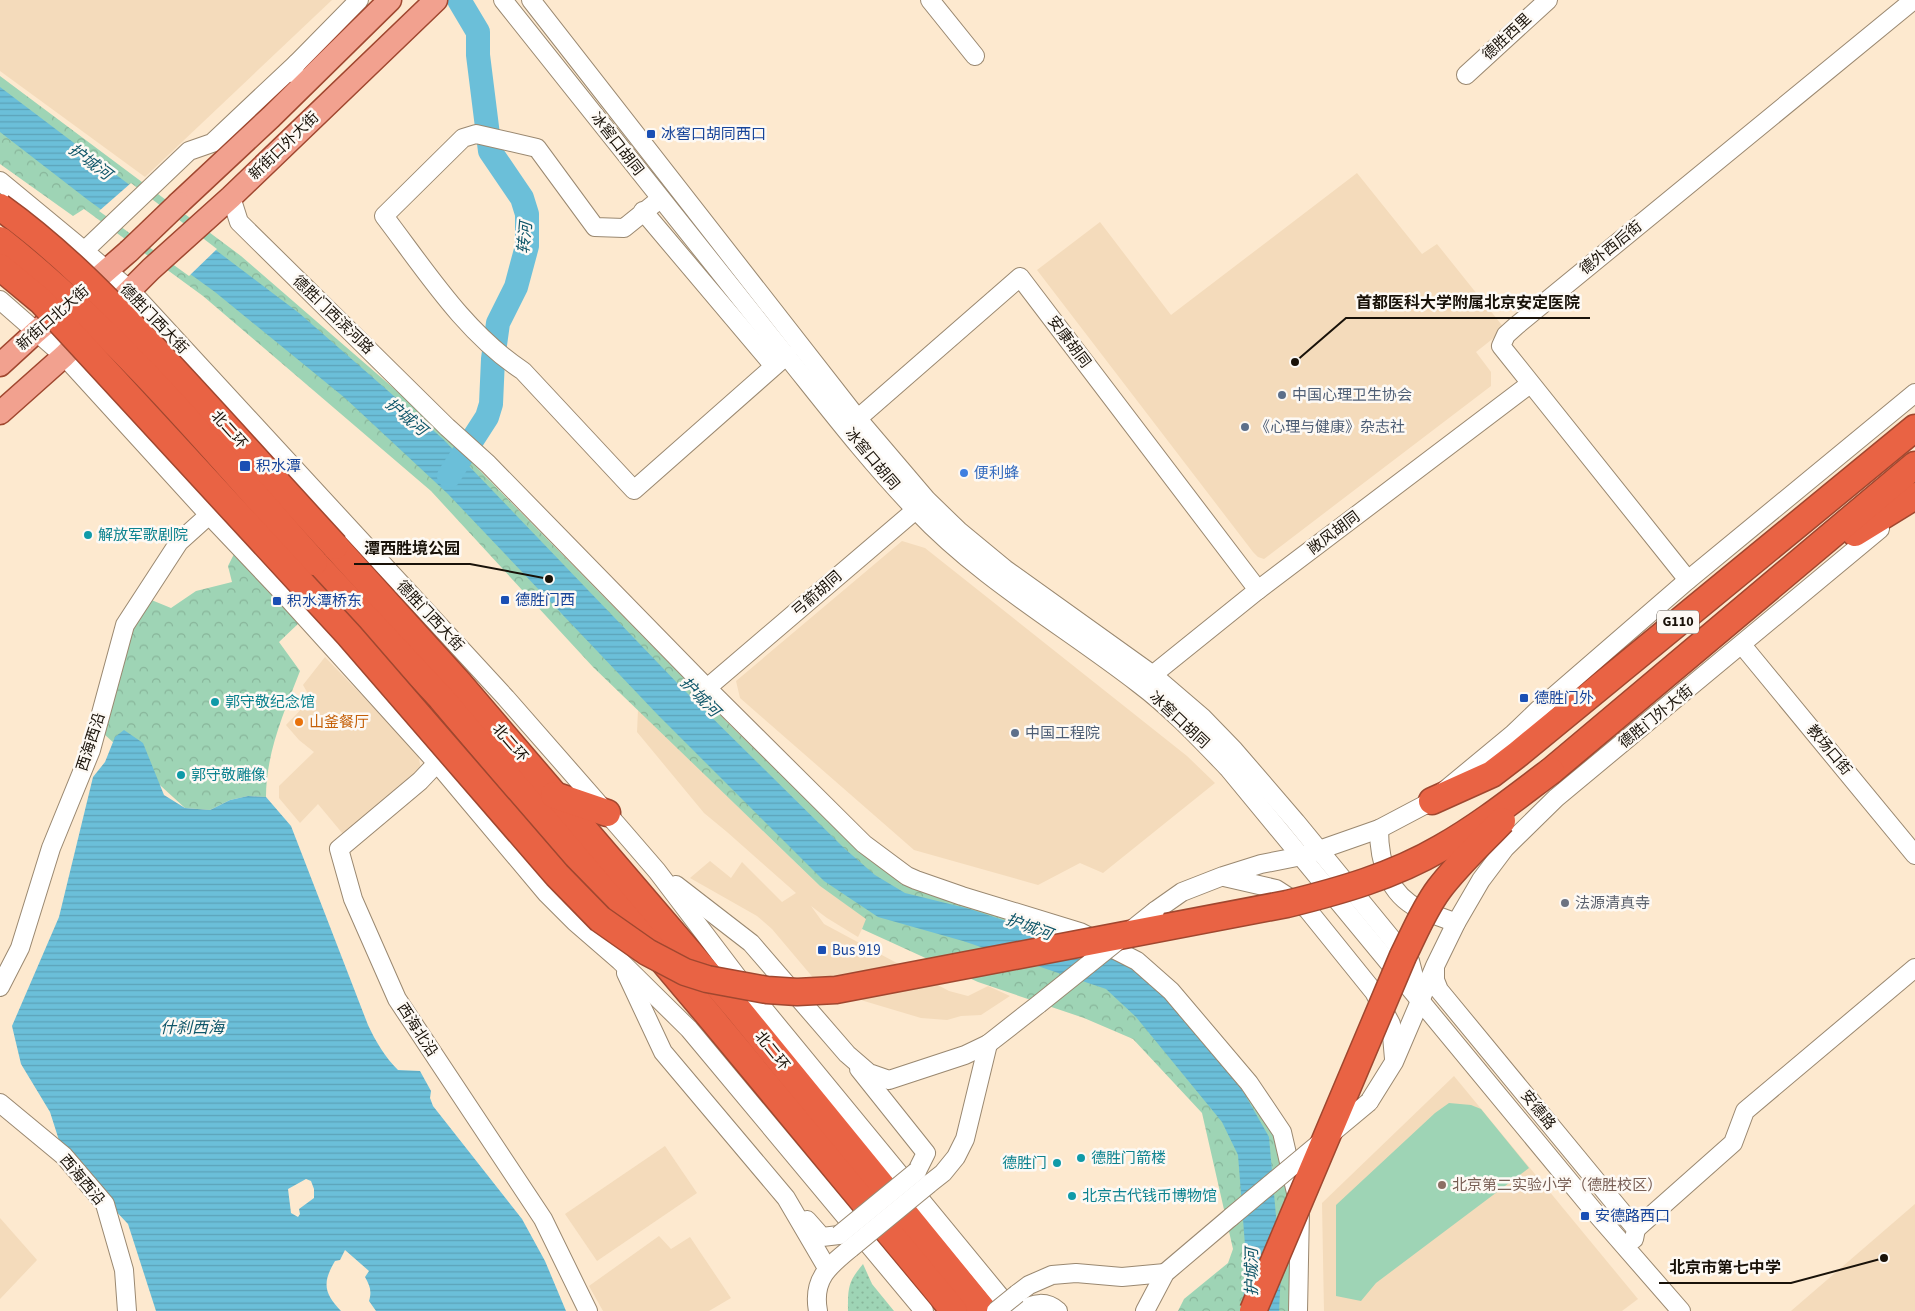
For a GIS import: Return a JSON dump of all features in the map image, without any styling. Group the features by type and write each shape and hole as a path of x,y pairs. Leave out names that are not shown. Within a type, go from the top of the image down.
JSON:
{"highway":[{"name":"北二环","path":"0,207 97,288 175,370 458,682 736,1007 984,1311"},
{"name":"北二环","path":"0,240 88,316 148,377 314,562 441,698 712,1019 954,1311"},
{"path":"0,267 40,301 329,613 557,875 600,919 647,952 685,972 707,979 767,990 797,992 836,990 879,984 1286,904 1342,890 1396,870 1440,849 1486,820 1552,772"},
{"name":"G110","path":"1432,801 1492,774 1518,754 1915,428"},
{"name":"德胜门外大街","path":"1552,772 1915,465"},
{"path":"1780,580 1915,498"},
{"path":"1253,1311 1403,956 1422,919 1439,890 1460,864 1552,772"},
{"path":"513,784 531,836"},
{"path":"554,795 607,813"}],"main road":[{"name":"新街口外大街","path":"107,272 271,117 390,0"},
{"name":"新街口外大街","path":"64,356 130,290 231,197 436,0"},
{"name":"新街口北大街","path":"0,365 107,272"},
{"path":"0,413 64,356"}],"street":[{"name":"新街口外大街","path":"84,251 189,151 212,143 297,63 359,0"},
{"name":"冰窖口胡同","path":"503,0 660,199 780,360 852,424"},
{"name":"冰窖口胡同","path":"531,0 852,424 921,505 959,531 1147,680 1202,717 1234,750 1320,850 1410,961 1421,1001"},
{"path":"930,0 975,56"},
{"name":"德胜西里","path":"1466,75 1548,0"},
{"name":"德外西后街","path":"1688,580 1501,346 1506,335 1910,2"},
{"name":"新街口外大街","path":"271,117 297,63"},
{"path":"643,211 780,360 634,490 523,371 506,360 482,339 459,314 384,216 463,138 476,134 537,148 595,227 624,228 643,211 660,199"},
{"name":"德胜门西大街","path":"0,182 130,290 499,691 658,871"},
{"name":"德胜门西滨河路","path":"231,197 238,222 447,427 488,464 707,688 864,844 907,876 962,896 1080,932 1137,961 1171,991 1249,1083 1282,1132 1300,1210 1298,1311"},
{"name":"安康胡同","path":"852,424 1020,277 1258,590"},
{"path":"0,300 64,356 437,763 548,894 575,922 620,961 689,1029 924,1311"},
{"path":"64,356 139,395 353,626 531,836 575,922"},
{"name":"敞风胡同","path":"1147,680 1258,590 1530,384"},
{"path":"847,1054 868,1073 889,1080 965,1055 988,1044 1155,911 1182,892 1223,876 1261,864 1302,856 1379,829 1432,801 1513,734 1539,709 1688,580 1915,393"},
{"path":"238,545 242,506 289,463"},
{"name":"德胜门外大街","path":"1165,1273 1369,1102 1394,1062 1456,922 1480,880 1505,848 1556,798 1742,645 1915,498"},
{"name":"弓箭胡同","path":"707,688 921,505"},
{"name":"西海西沿","path":"0,987 20,948 51,848 91,750 125,625 178,542 209,515"},
{"name":"教场口街","path":"1742,645 1915,855"},
{"name":"冰窖口胡同","path":"1147,680 1190,729 1228,768 1421,1001"},
{"name":"西海北沿","path":"437,763 420,780 339,849 340,855 353,899 397,999 543,1219 588,1311"},
{"path":"1379,829 1379,847 1383,868 1404,899 1418,908 1456,922"},
{"path":"658,871 751,943 847,1054 926,1153 917,1171 845,1241 827,1268 818,1290 818,1311"},
{"path":"658,871 740,979 1019,1305"},
{"path":"1223,876 1276,889 1307,909 1374,992 1391,1024 1394,1062"},
{"path":"620,961 663,1052 786,1198 822,1237 845,1241 929,1184 956,1158 965,1138 988,1044"},
{"name":"安德路","path":"1435,966 1435,980 1439,990 1636,1229"},
{"path":"1632,1254 1636,1229 1733,1143 1745,1111 1915,968"},
{"name":"安德路","path":"1421,1001 1593,1210 1632,1254 1672,1308"},
{"name":"西海西沿","path":"0,1103 64,1156 105,1204 124,1270 127,1311"},
{"path":"786,1198 827,1268"},
{"path":"1019,1305 1034,1282 1052,1275 1076,1274 1122,1277 1165,1273"},
{"path":"1145,1311 1165,1273"},
{"path":"996,1311 1019,1305 1046,1304 1058,1311"}],"shaded area":[{"path":"0,0 332,0 145,177 0,71"},
{"path":"1357,173 1422,254 1437,244 1505,329 1476,352 1491,372 1491,386 1264,559 1258,557 1253,552 1037,270 1100,222 1171,315"},
{"path":"902,541 925,548 1187,756 1215,783 1103,873 1080,863 1038,885 914,850 740,698 736,681"},
{"path":"325,657 418,754 421,769 343,834 318,804 300,823 279,798 279,786 314,752 299,740 286,725 311,699 303,685"},
{"path":"638,710 820,886 867,919 858,937 811,906 824,924 949,991 968,996 988,986 1010,996 981,1015 961,1016 947,1020 921,1018 864,1001 815,980 772,929 757,916 690,878 710,861 731,878 742,862 782,902 796,893 704,813 637,732"},
{"name":"北京第二实验小学（德胜校区）","path":"1454,1076 1638,1299 1622,1311 1324,1311 1322,1203"},
{"path":"665,1146 697,1193 597,1261 565,1214"},
{"path":"1915,1204 1915,1311 1791,1311"},
{"path":"0,1218 37,1260 0,1299"},
{"path":"659,1236 671,1249 690,1237 731,1298 709,1311 603,1311 589,1286"}],"green space":[{"path":"0,76 241,256 428,418 730,725 854,846 1054,929 1245,1090 1277,1135 1295,1240 1292,1311 1178,1311 1184,1299 1228,1263 1233,1249 1202,1113 1133,1039 1084,1018 978,982 862,929 866,919 820,886 593,667 431,491 203,296 84,209 73,216 0,164"},
{"path":"234,554 300,622 279,642 300,671 277,733 269,765 266,797 248,796 230,800 210,810 185,808 104,734 132,627 149,599 171,608 196,591 232,582 228,566"},
{"path":"1449,1103 1471,1105 1481,1109 1529,1168 1376,1283 1361,1301 1336,1296 1336,1205 1435,1113"},
{"path":"863,1264 872,1284 894,1311 848,1311 850,1285"}],"water":[{"name":"护城河","path":"0,87 299,313 443,439 682,688 845,849 875,875 905,893 970,909 1122,960 1162,993 1239,1084 1269,1137 1281,1273 1279,1311 1243,1311 1245,1245 1238,1155 1222,1122 1136,1017 1106,989 963,941 878,917 824,881 657,714 448,494 345,398 215,292 88,200 0,132"},
{"name":"什刹西海","path":"124,730 143,743 164,795 185,808 210,810 230,800 248,796 266,797 291,826 368,1025 378,1043 398,1070 420,1071 431,1091 430,1098 433,1106 522,1219 545,1261 566,1311 376,1311 369,1301 370,1289 365,1277 369,1271 345,1250 340,1260 335,1261 327,1282 328,1293 341,1311 156,1311 128,1224 64,1156 50,1112 21,1064 12,1026 59,917 93,777 105,762 115,737","holes":["306,1179 311,1181 314,1189 314,1198 299,1209 300,1214 298,1217 291,1213 288,1189"]}],"pier":[{"path":"131,183 217,249 189,276 99,211"}],"waterway":[{"name":"转河","path":"449,476 487,417 491,404 493,359 498,323 516,287 527,246 527,214 522,198 490,151 478,55 478,32 459,0"}],"place":[{"name":"冰窖口胡同西口","path":"651,134"},
{"name":"首都医科大学附属北京安定医院","path":"1295,362"},
{"name":"中国心理卫生协会","path":"1282,395"},
{"name":"《心理与健康》杂志社","path":"1245,427"},
{"name":"积水潭","path":"245,466"},
{"name":"便利蜂","path":"964,473"},
{"name":"解放军歌剧院","path":"88,535"},
{"name":"潭西胜境公园","path":"549,579"},
{"name":"德胜门西","path":"505,600"},
{"name":"积水潭桥东","path":"277,601"},
{"name":"德胜门外","path":"1524,698"},
{"name":"郭守敬纪念馆","path":"215,702"},
{"name":"山釜餐厅","path":"299,722"},
{"name":"中国工程院","path":"1015,733"},
{"name":"郭守敬雕像","path":"181,775"},
{"name":"法源清真寺","path":"1565,903"},
{"name":"Bus 919","path":"822,950"},
{"name":"德胜门箭楼","path":"1081,1158"},
{"name":"德胜门","path":"1057,1163"},
{"name":"北京第二实验小学（德胜校区）","path":"1442,1185"},
{"name":"北京古代钱币博物馆","path":"1072,1196"},
{"name":"安德路西口","path":"1585,1216"},
{"name":"北京市第七中学","path":"1884,1258"}]}
